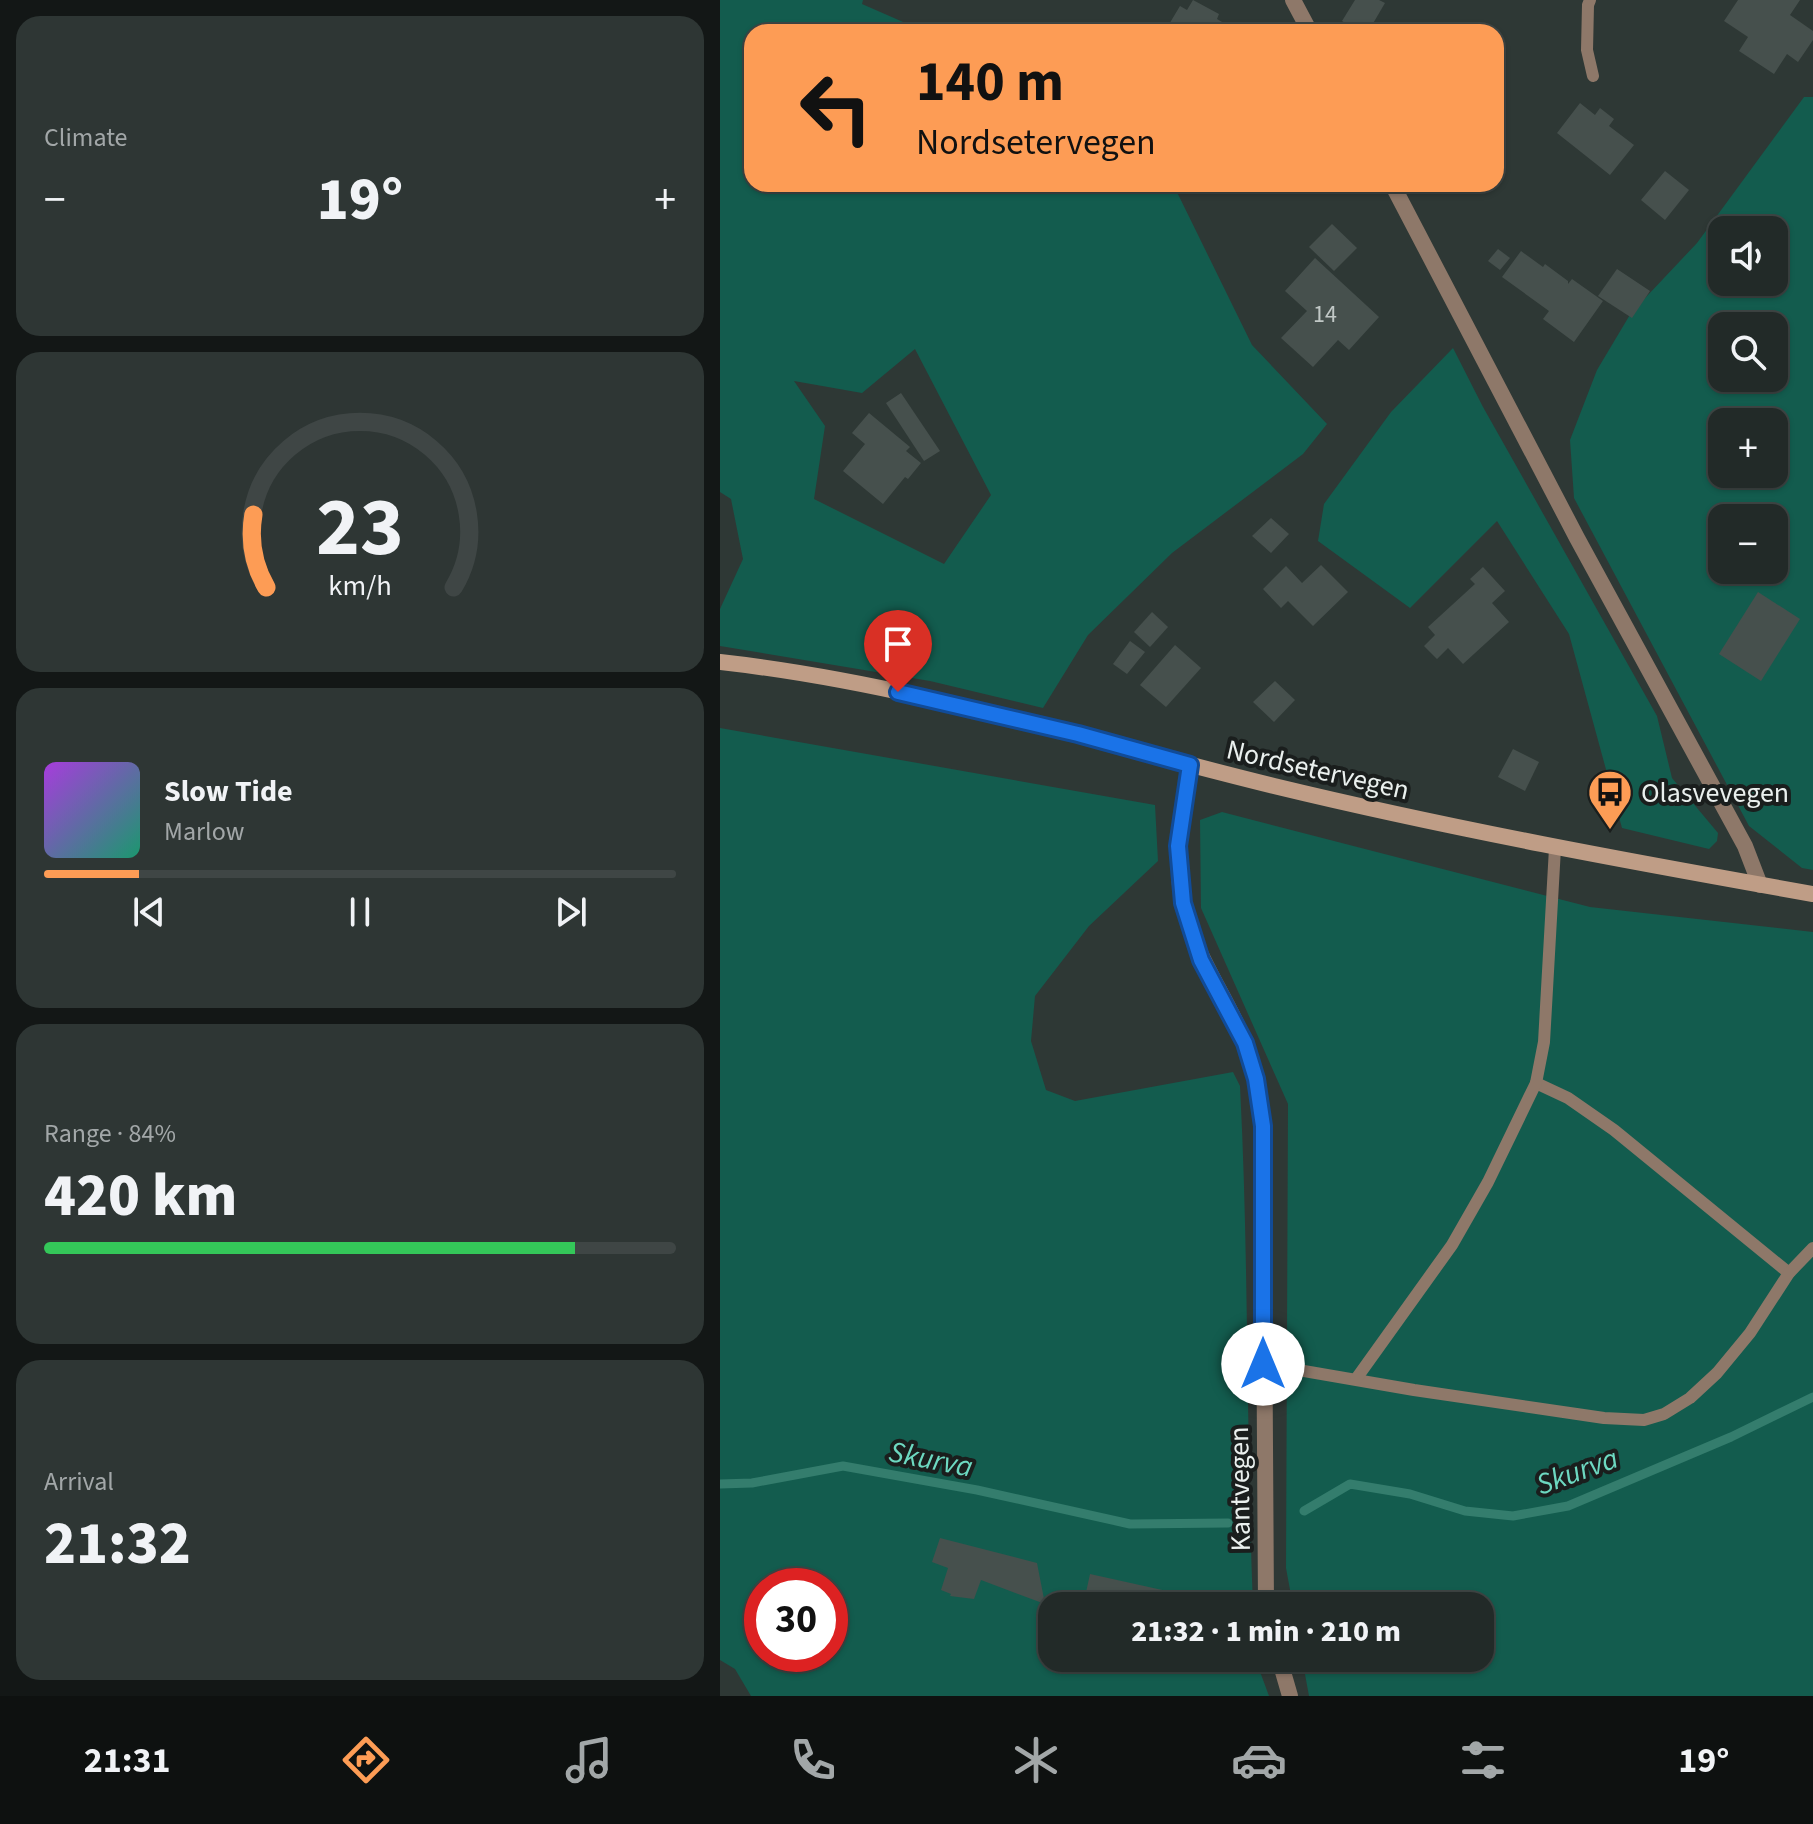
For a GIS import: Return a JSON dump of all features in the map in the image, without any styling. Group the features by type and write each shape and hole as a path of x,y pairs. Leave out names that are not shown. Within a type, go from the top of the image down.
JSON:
{"main road":[{"name":"Nordsetervegen","path":"720,662 913,695 1374,810 1555,848 1813,894"}],"street":[{"path":"1293,0 1306,24"},
{"path":"1396,192 1577,538 1745,846 1760,885"},
{"name":"Kantvegen","path":"1190,765 1178,846 1183,903 1201,960 1245,1043 1256,1079 1263,1126 1266,1592"},
{"path":"1283,1672 1290,1696"}],"lane":[{"path":"1590,0 1587,50 1593,76"},
{"path":"1356,1379 1452,1245 1488,1182 1536,1083 1544,1042 1555,848"},
{"path":"1536,1083 1568,1098 1614,1130 1789,1273"},
{"path":"1263,1364 1604,1418 1644,1420 1664,1414 1690,1398 1717,1373 1750,1333 1789,1273 1813,1248"}],"green space":[{"path":"720,0 863,0 862,4 908,24 744,24 744,192 1177,192 1252,345 1327,424 1303,454 1172,553 1088,635 1043,708 930,681 720,646 720,609 743,559 731,499 720,492","holes":["915,349 991,495 944,564 814,499 825,426 794,381 862,393"]},
{"path":"1804,97 1813,97 1813,870 1802,868 1749,826 1574,498 1570,440 1597,370 1631,313 1708,228 1708,296 1788,296 1788,216 1717,216"},
{"path":"1453,348 1657,716 1672,778 1718,833 1717,841 1709,849 1622,828 1569,634 1497,521 1410,608 1318,541 1324,504 1391,412"},
{"path":"720,728 1155,805 1158,861 1089,926 1035,996 1031,1041 1046,1090 1075,1101 1233,1072 1240,1086 1253,1592 1038,1592 1038,1672 1260,1672 1269,1696 751,1696 735,1669 720,1660"},
{"path":"1222,812 1590,907 1813,932 1813,1696 1309,1696 1305,1672 1494,1672 1494,1592 1290,1592 1286,1568 1288,1104 1201,908 1200,820"}],"building":[{"path":"1193,0 1219,14 1217,19 1225,24 1169,24 1180,6 1187,10"},
{"path":"1355,0 1385,3 1373,24 1347,24 1342,21"},
{"path":"1738,0 1800,0 1790,15 1813,31 1813,40 1798,62 1787,54 1774,74 1739,51 1748,37 1724,21"},
{"path":"1580,103 1595,115 1600,108 1614,119 1609,126 1634,145 1610,175 1557,133"},
{"path":"1665,171 1689,190 1665,220 1641,200"},
{"path":"1332,224 1357,248 1334,271 1309,247"},
{"path":"1498,249 1510,258 1500,270 1488,261"},
{"path":"1521,251 1543,267 1545,264 1568,284 1572,279 1603,301 1574,342 1543,319 1549,311 1502,277"},
{"path":"1315,258 1379,317 1349,350 1338,340 1313,367 1281,338 1307,311 1285,291"},
{"path":"1617,269 1650,291 1632,318 1598,296"},
{"path":"901,393 940,451 924,461 886,403"},
{"path":"869,413 910,447 906,451 921,463 883,504 843,471 865,444 852,433"},
{"path":"1271,518 1289,534 1271,553 1252,536"},
{"path":"1321,565 1348,592 1313,626 1288,601 1281,608 1263,589 1286,566 1302,583"},
{"path":"1483,567 1505,591 1492,603 1509,622 1463,664 1448,648 1437,659 1424,646 1435,635 1428,627 1475,584 1470,579"},
{"path":"1758,592 1800,619 1761,681 1719,654"},
{"path":"1152,612 1168,627 1150,647 1134,632"},
{"path":"1130,641 1145,652 1127,674 1113,664"},
{"path":"1175,645 1201,668 1166,707 1140,685"},
{"path":"1275,681 1295,700 1274,722 1253,702"},
{"path":"1513,749 1539,762 1525,791 1498,777"},
{"path":"940,1538 1037,1563 1043,1592 1038,1592 1038,1601 981,1580 974,1599 950,1596 941,1590 948,1568 932,1562"},
{"path":"1090,1574 1171,1592 1086,1592"}],"waterway":[{"name":"Skurva","path":"1304,1511 1350,1484 1410,1494 1465,1511 1513,1516 1568,1506 1731,1437 1813,1397"},
{"name":"Skurva","path":"720,1484 752,1483 843,1466 977,1490 1130,1524 1228,1523"}],"place":[{"name":"Olasvevegen","path":"1610,831"}],"route":[{"path":"898,692 1078,734 1190,765 1178,846 1183,903 1201,960 1245,1043 1256,1079 1263,1126 1263,1364"}]}
